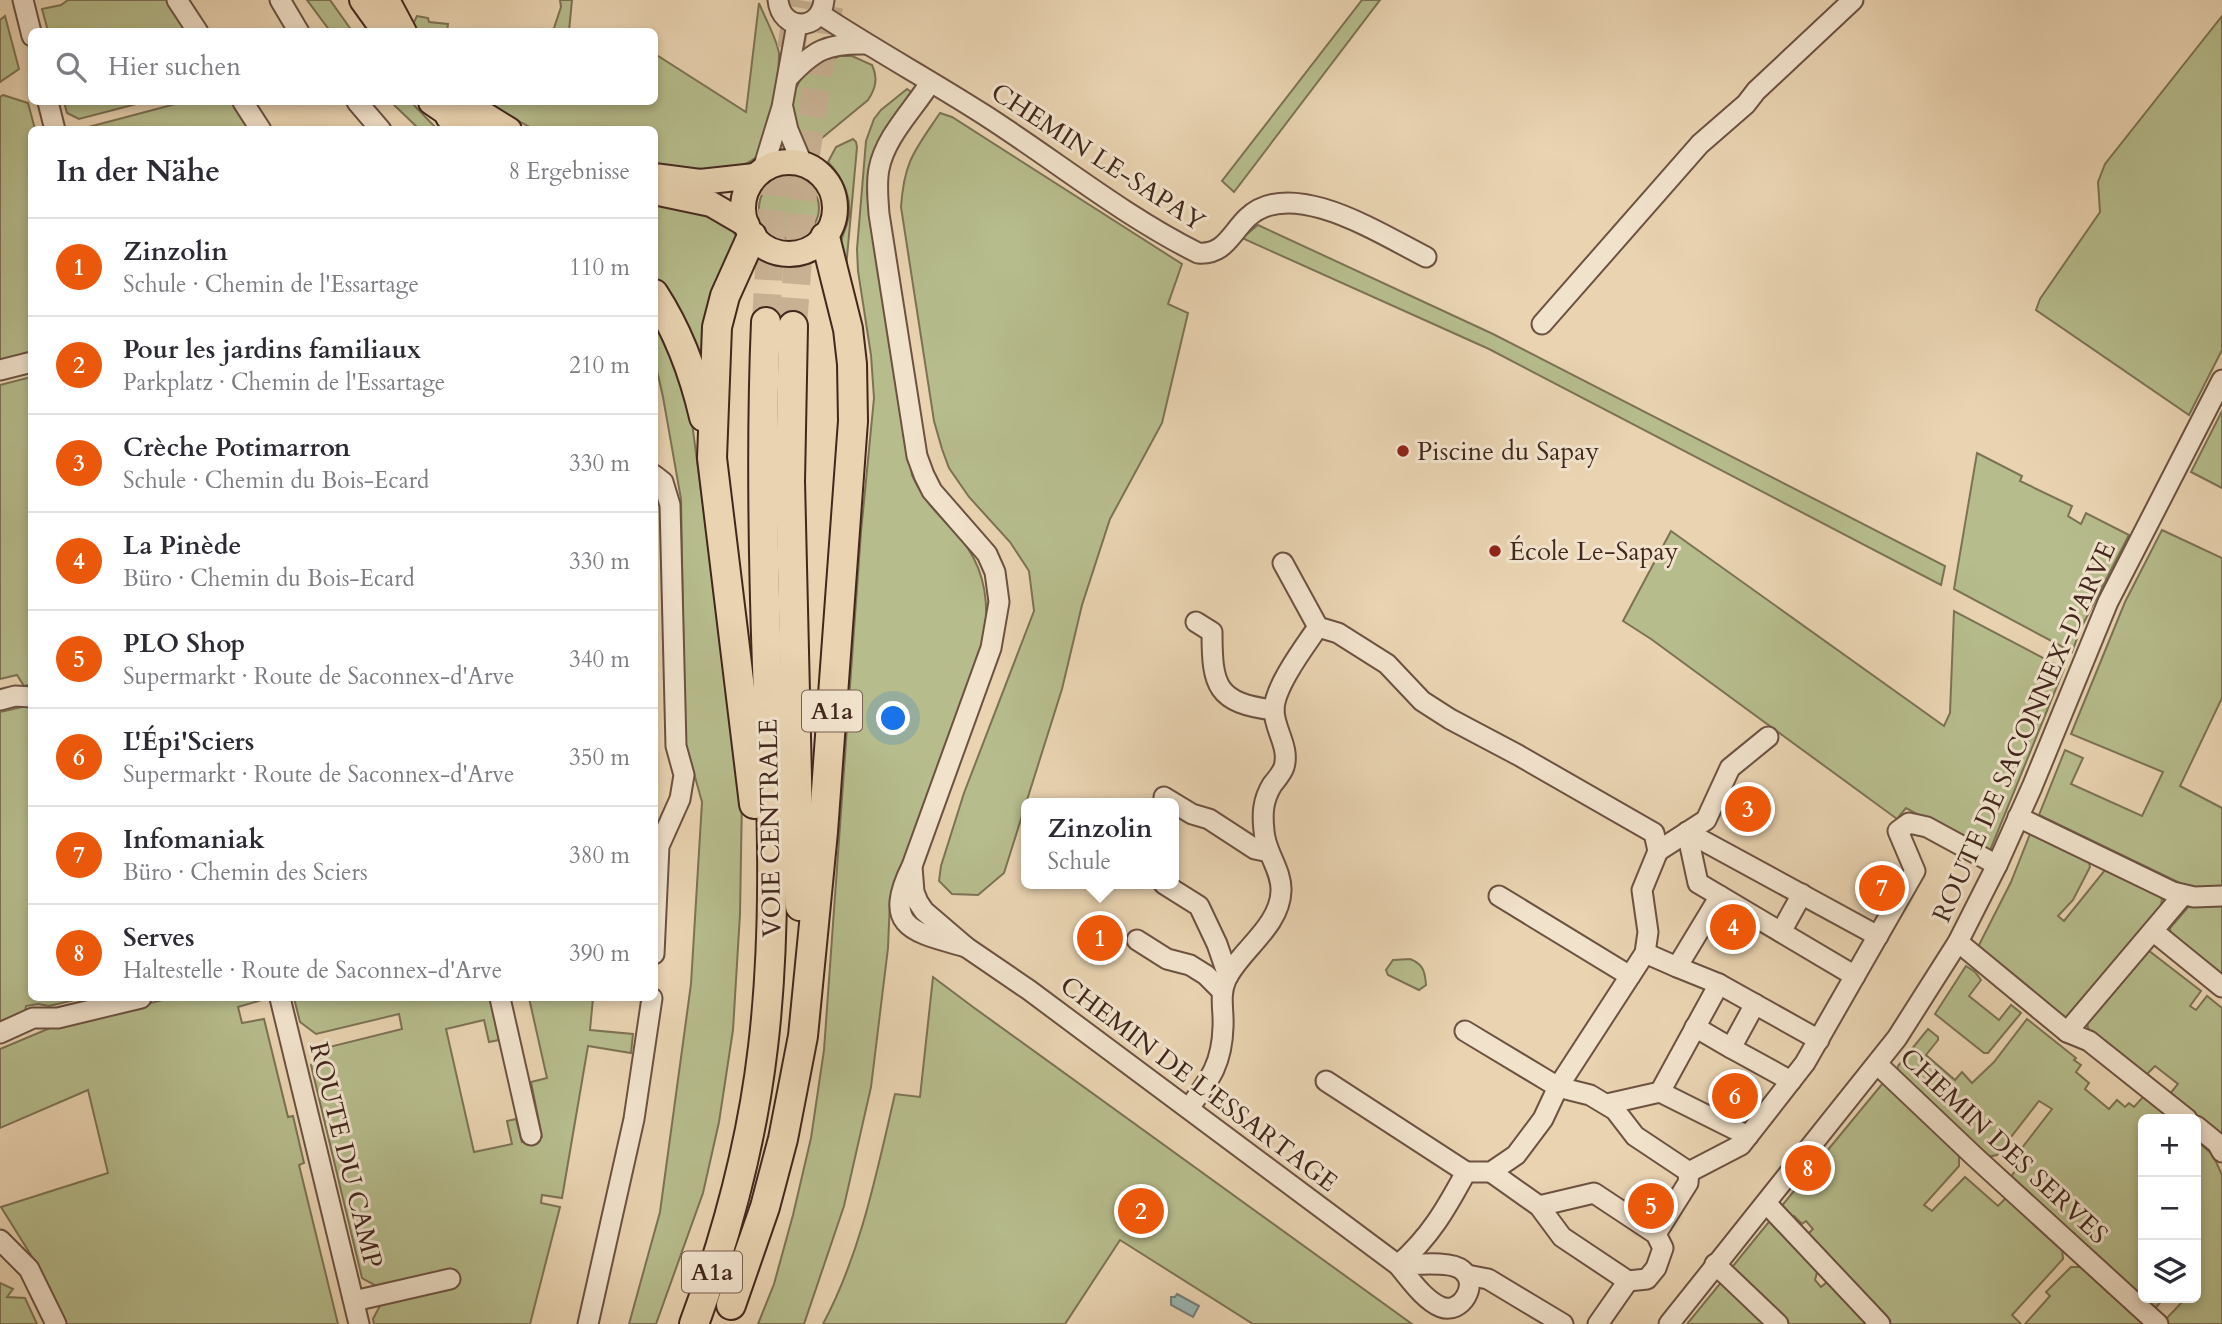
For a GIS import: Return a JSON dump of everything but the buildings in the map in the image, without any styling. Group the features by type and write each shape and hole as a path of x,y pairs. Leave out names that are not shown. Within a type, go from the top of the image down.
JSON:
{"highway":[{"name":"A1a","path":"712,458 717,327 724,296 749,231"},
{"name":"A1a","path":"727,1314 765,1208 783,1139 803,1036 813,947 853,421 848,329 825,237"},
{"name":"A1a","path":"658,300 669,318 688,362 712,458 750,765 758,856 760,939 756,1097"},
{"name":"VOIE CENTRALE","path":"694,1324 724,1238 756,1097 768,1001 772,908 763,477 780,324 790,481 799,799 798,964 788,1060 775,1143 762,1202 727,1314"}],"main road":[{"path":"342,0 361,28"},
{"path":"362,0 382,28"},
{"path":"387,0 402,28"},
{"path":"457,116 494,126"},
{"path":"658,177 700,182 759,173 787,161 802,163 820,174 834,193 835,212 832,225 819,244 805,251 788,254 766,247 749,231 711,204 658,193"},
{"path":"749,231 743,201 748,186 759,173"}],"street":[{"path":"23,0 30,28"},
{"path":"177,0 195,28"},
{"path":"279,0 296,28"},
{"path":"778,0 782,15 797,24 810,23 822,7"},
{"path":"1542,324 1700,144 1746,104 1756,91 1853,0"},
{"name":"CHEMIN LE-SAPAY","path":"822,7 866,44 983,114 1074,177 1198,253 1211,254 1219,250 1249,216 1262,207 1278,202 1293,202 1336,214 1426,257"},
{"path":"759,173 782,107 797,24"},
{"path":"788,78 820,49 832,45 866,44"},
{"name":"CHEMIN DE L'ESSARTAGE","path":"930,83 887,145 879,168 879,214 912,434 920,465 932,491 987,554 997,580 999,602 991,648 912,866 914,892 918,902 924,911 966,947 1029,990 1398,1265 1428,1298 1439,1306 1448,1309 1460,1305 1467,1294 1467,1275"},
{"path":"49,105 54,126"},
{"path":"245,105 258,126"},
{"path":"360,105 378,126"},
{"path":"782,107 802,163"},
{"path":"0,370 28,363"},
{"name":"ROUTE DE SACONNEX-D'ARVE","path":"1669,1324 1877,1064 1915,1012 1958,942 1997,865 2108,602 2222,380"},
{"path":"658,478 663,482 670,505 675,733 684,775 680,799 660,846 658,882"},
{"path":"1283,563 1318,627 1338,632 1387,664 1422,701 1440,713 1654,833 1658,852"},
{"path":"1196,622 1212,632 1212,667 1218,684 1230,699 1254,708 1273,710"},
{"path":"1225,984 1278,908 1282,893 1281,879 1264,835 1264,798 1284,767 1284,747 1273,710 1295,659 1318,627"},
{"path":"0,700 15,696 28,697"},
{"path":"1326,1081 1466,1172 1491,1172 1516,1155 1543,1119 1558,1087 1645,953 1647,932 1642,890 1658,852 1706,820 1730,768 1768,737"},
{"path":"1179,806 1209,820 1255,849 1269,852"},
{"path":"2018,817 2155,885 2194,897 2222,896"},
{"path":"1689,1172 1741,1145 1819,1040 1915,871 1898,831 1909,823 1927,827 1997,865"},
{"path":"1688,832 1878,936"},
{"path":"1688,832 1698,883 1855,976"},
{"path":"1172,889 1199,906 1217,944 1225,984 1223,1028 1217,1067 1189,1108"},
{"path":"1781,932 1802,894"},
{"path":"2067,1032 2183,895"},
{"path":"1499,896 1630,976"},
{"path":"1677,967 1720,896"},
{"path":"2153,931 2222,987"},
{"path":"1137,940 1167,960 1190,965 1225,984"},
{"path":"1958,942 2067,1032 2090,1041 2181,1114"},
{"path":"1645,953 1719,984 1819,1040"},
{"path":"1660,1091 1719,984"},
{"path":"0,1033 33,1018 58,1018 129,1001"},
{"name":"ROUTE DU CAMP","path":"281,1001 359,1324"},
{"path":"501,1001 531,1135"},
{"path":"589,1324 634,1119 652,1001"},
{"path":"1731,1048 1755,1004"},
{"path":"1695,1027 1791,1081"},
{"path":"1465,1031 1558,1087 1590,1095 1606,1104 1615,1110 1635,1136 1689,1172"},
{"name":"CHEMIN DES SERVES","path":"1877,1064 2158,1324"},
{"path":"1606,1104 1660,1091 1748,1136"},
{"path":"2201,1130 2217,1143 2222,1152"},
{"path":"1398,1265 1416,1250 1433,1229 1466,1172"},
{"path":"1491,1172 1539,1206 1562,1237 1628,1281 1647,1279 1656,1268 1663,1248 1656,1234 1594,1192 1539,1206"},
{"path":"1656,1234 1688,1183 1689,1172"},
{"path":"1766,1203 1880,1324"},
{"path":"0,1240 29,1269 56,1324"},
{"path":"1398,1265 1450,1264 1462,1269 1467,1275 1488,1279 1563,1324"},
{"path":"1715,1264 1777,1324"},
{"path":"354,1301 450,1279"},
{"path":"1598,1324 1628,1281"}],"green space":[{"path":"68,0 167,0 184,28 47,28 42,9 61,5"},
{"path":"307,0 330,0 350,28 328,28"},
{"path":"560,0 572,0 569,28 554,28 561,7"},
{"path":"1362,0 1380,0 1234,192 1222,181"},
{"path":"759,3 776,42 779,63 765,140 755,158 745,164 720,170 658,165 658,126 528,126 489,105 658,105 658,56 746,112"},
{"path":"5,16 19,69 0,82 0,20"},
{"path":"417,16 428,18 429,22 448,24 447,28 412,26"},
{"path":"2222,16 2222,350 2189,415 2036,310 2040,299 2100,212 2098,182 2105,164"},
{"path":"839,56 852,56 872,65 875,79 873,91 868,100 811,147 805,148 793,110 795,91 807,70 818,58 821,64"},
{"path":"907,89 913,93 876,149 867,191 912,475 926,499 973,557 986,600 985,630 983,646 890,900 888,948 871,1087 844,1206 804,1324 758,1324 774,1284 793,1215 811,1138 824,1050 861,532 874,398 857,249 866,141 874,119 881,110"},
{"path":"3,95 28,103 34,126 28,126 28,356 0,363 0,97"},
{"path":"65,105 133,105 79,119 67,113"},
{"path":"172,105 233,105 246,126 92,126"},
{"path":"394,105 414,105 434,126 416,126"},
{"path":"940,113 952,117 1182,264 1168,304 1188,313 1162,423 1110,519 1082,605 1062,689 1028,798 1021,798 1021,819 1004,873 978,895 952,894 939,881 941,866 964,793 1034,611 1029,571 1010,542 969,497 949,468 934,421 901,207 908,167"},
{"path":"853,139 857,147 846,268 840,248 849,215 848,199 843,183 828,162 836,147"},
{"path":"789,178 806,183 814,191 819,208 814,225 806,233 789,238 772,233 764,225 759,208 764,191 772,183"},
{"path":"658,203 691,207 715,214 732,229 737,240 705,360 696,361 669,302 658,285"},
{"path":"1258,225 1493,334 1945,566 1941,585 1489,349 1242,238"},
{"path":"658,329 670,350 692,423 742,797 740,914 733,1030 719,1122 703,1193 656,1324 629,1324 660,1212 691,984 702,802 685,741 681,499 658,375"},
{"path":"28,378 28,685 24,686 17,675 0,679 0,385"},
{"path":"2222,411 2222,488 2191,472"},
{"path":"1977,453 2022,476 2020,481 2072,506 2068,516 2081,524 2086,513 2129,535 2081,628 2072,652 1954,589"},
{"path":"2162,530 2222,558 2222,698 2180,786 2222,808 2222,887 2205,889 2186,886 2039,815 2065,750 2083,758 2071,784 2142,816 2163,772 2071,734 2125,602"},
{"path":"1671,531 1944,726 1950,713 1954,611 2064,669 1989,853 1906,808 1897,819 1623,621"},
{"path":"28,706 28,1001 70,1001 49,1006 26,1006 25,1013 0,1028 0,712"},
{"path":"2030,834 2089,862 2090,867 2073,900 2058,916 2064,921 2105,870 2162,897 2161,910 2064,1020 1977,949 2011,882"},
{"path":"2222,901 2222,976 2171,937 2170,928 2189,906"},
{"path":"2148,950 2201,991 2190,1006 2196,1010 2207,996 2222,1008 2222,1141 2201,1123 2201,1114 2191,1114 2169,1095 2178,1084 2155,1066 2142,1075 2089,1032 2087,1023"},
{"path":"1410,959 1418,963 1424,972 1426,985 1419,990 1388,975 1386,970 1393,960"},
{"path":"1966,966 1981,980 1969,996 1999,1020 2011,1005 2021,1013 1988,1053 1984,1053 1935,1014"},
{"path":"933,977 1412,1324 1253,1324 1120,1240 1065,1324 823,1324 858,1240 895,1094 920,1097"},
{"path":"159,1001 259,1001 238,1007 242,1023 264,1019 288,1117 293,1116 304,1163 299,1165 338,1324 66,1324 34,1260 1,1207 108,1173 88,1090 0,1128 0,1049 50,1028"},
{"path":"295,1001 491,1001 499,1040 489,1042 484,1020 446,1029 474,1152 512,1144 507,1121 516,1119 522,1142 542,1137 531,1082 547,1078 530,1001 593,1001 590,1030 633,1034 631,1053 588,1046 562,1198 542,1195 541,1203 560,1207 530,1324 374,1324 373,1319 382,1302 378,1287 362,1278 311,1065 321,1049 402,1029 399,1014 316,1034 300,1022"},
{"path":"2027,1019 2076,1058 2074,1060 2081,1065 2076,1072 2089,1083 2085,1089 2109,1109 2117,1100 2125,1107 2129,1103 2134,1107 2143,1097 2165,1114 2138,1114 2138,1297 2010,1178 2018,1167 2011,1162 2052,1109 2039,1101 1997,1155 1988,1157 1897,1071 1898,1066 1928,1029 1938,1040 1926,1055 1955,1080 1962,1072 1972,1083 1994,1062"},
{"path":"1883,1083 1959,1152 1959,1166 1924,1205 1932,1211 1965,1177 1998,1206 2006,1198 2062,1248 2063,1259 2012,1315 2021,1324 1890,1324 1807,1235 1813,1229 1806,1221 1802,1224 1780,1208"},
{"path":"2201,1144 2213,1155 2222,1175 2222,1324 2163,1322 2181,1303 2201,1303"},
{"path":"1772,1218 1818,1269 1815,1280 1821,1287 1828,1281 1871,1324 1787,1324 1734,1276 1733,1266"},
{"path":"2071,1267 2081,1267 2143,1324 2025,1324 2050,1296 2046,1292"},
{"path":"1723,1280 1769,1324 1687,1324"},
{"path":"0,1283 13,1289 7,1297 25,1298 37,1324 0,1324"},
{"path":"2144,1303 2160,1303 2153,1311"}],"water":[{"path":"1177,1294 1199,1306 1193,1317 1171,1305 1171,1297"}],"tunnel":[{"path":"791,49 799,0"},
{"path":"793,326 806,154 830,0"},
{"path":"766,322 782,113"}],"place":[{"name":"Piscine du Sapay","path":"1403,451"},
{"name":"École Le-Sapay","path":"1495,551"},
{"name":"Crèche Potimarron","path":"1748,809"},
{"name":"Infomaniak","path":"1882,888"},
{"name":"La Pinède","path":"1733,927"},
{"name":"Zinzolin","path":"1100,938"},
{"name":"L'Épi'Sciers","path":"1735,1096"},
{"name":"Serves","path":"1808,1168"},
{"name":"PLO Shop","path":"1651,1206"},
{"name":"Pour les jardins familiaux","path":"1141,1211"}]}
